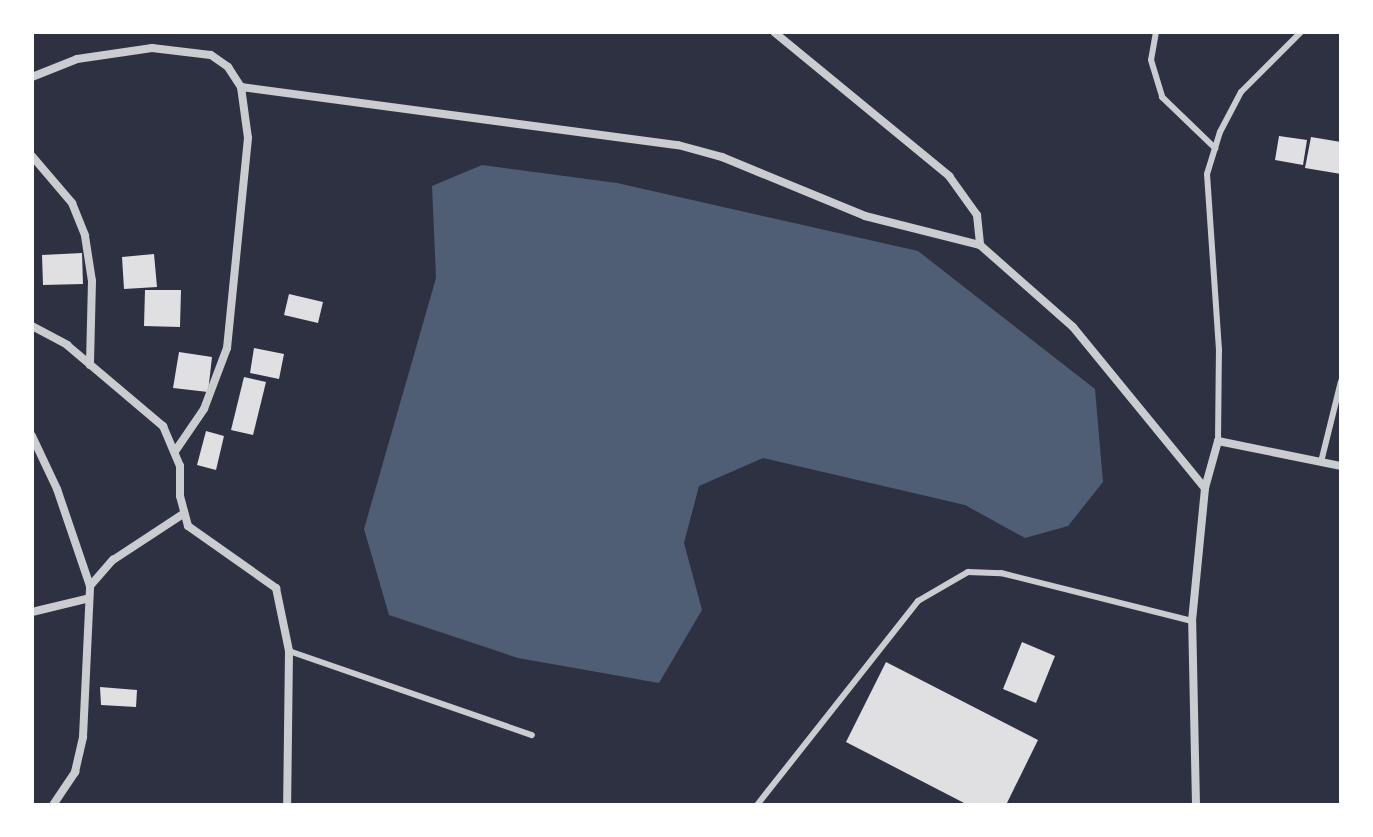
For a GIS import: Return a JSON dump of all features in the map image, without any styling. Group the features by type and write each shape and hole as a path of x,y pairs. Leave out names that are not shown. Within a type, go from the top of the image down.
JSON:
{"street":[{"path":"774,32 949,176 977,215 980,245"},
{"path":"32,77 77,59 152,48 211,55 228,67 241,87 248,138 227,348 204,409 176,450"},
{"path":"241,87 655,140 722,157 865,216 980,245 1073,327 1205,488"},
{"path":"32,156 72,203 85,236 92,281 90,365"},
{"path":"32,326 90,365 163,426 176,450 183,514 188,526 276,588 289,651 287,805"},
{"path":"32,436 57,489 90,586"},
{"path":"1196,805 1192,621 1205,488 1218,441 1341,466"},
{"path":"53,805 75,772 83,737 86,599 90,586 113,560 183,514"},
{"path":"32,612 86,599"}],"lane":[{"path":"1156,32 1151,60 1162,97 1215,148"},
{"path":"1218,441 1219,350 1207,212 1207,174 1215,148 1241,92 1301,32"},
{"path":"1321,462 1341,381"},
{"path":"757,805 918,601 968,572 1001,573 1192,621"},
{"path":"289,651 532,735"}],"water":[{"path":"482,165 617,183 918,251 1095,389 1103,482 1068,526 1025,538 965,505 763,458 699,486 684,543 702,610 659,683 518,658 389,615 364,529 436,278 432,186"}],"building":[{"path":"1279,136 1307,140 1303,165 1275,160"},
{"path":"1311,137 1341,142 1341,174 1305,168"},
{"path":"82,253 83,284 43,285 42,255"},
{"path":"154,254 157,287 124,289 122,257"},
{"path":"145,290 181,290 180,327 144,326"},
{"path":"289,294 323,302 318,323 284,315"},
{"path":"254,348 284,354 279,379 250,373"},
{"path":"179,352 212,357 208,392 173,388"},
{"path":"244,377 266,382 253,435 231,430"},
{"path":"206,431 224,436 216,470 197,465"},
{"path":"1022,642 1055,656 1036,703 1003,689"},
{"path":"886,662 1038,740 1006,805 968,805 846,742"},
{"path":"100,687 137,690 136,707 101,705"}]}
